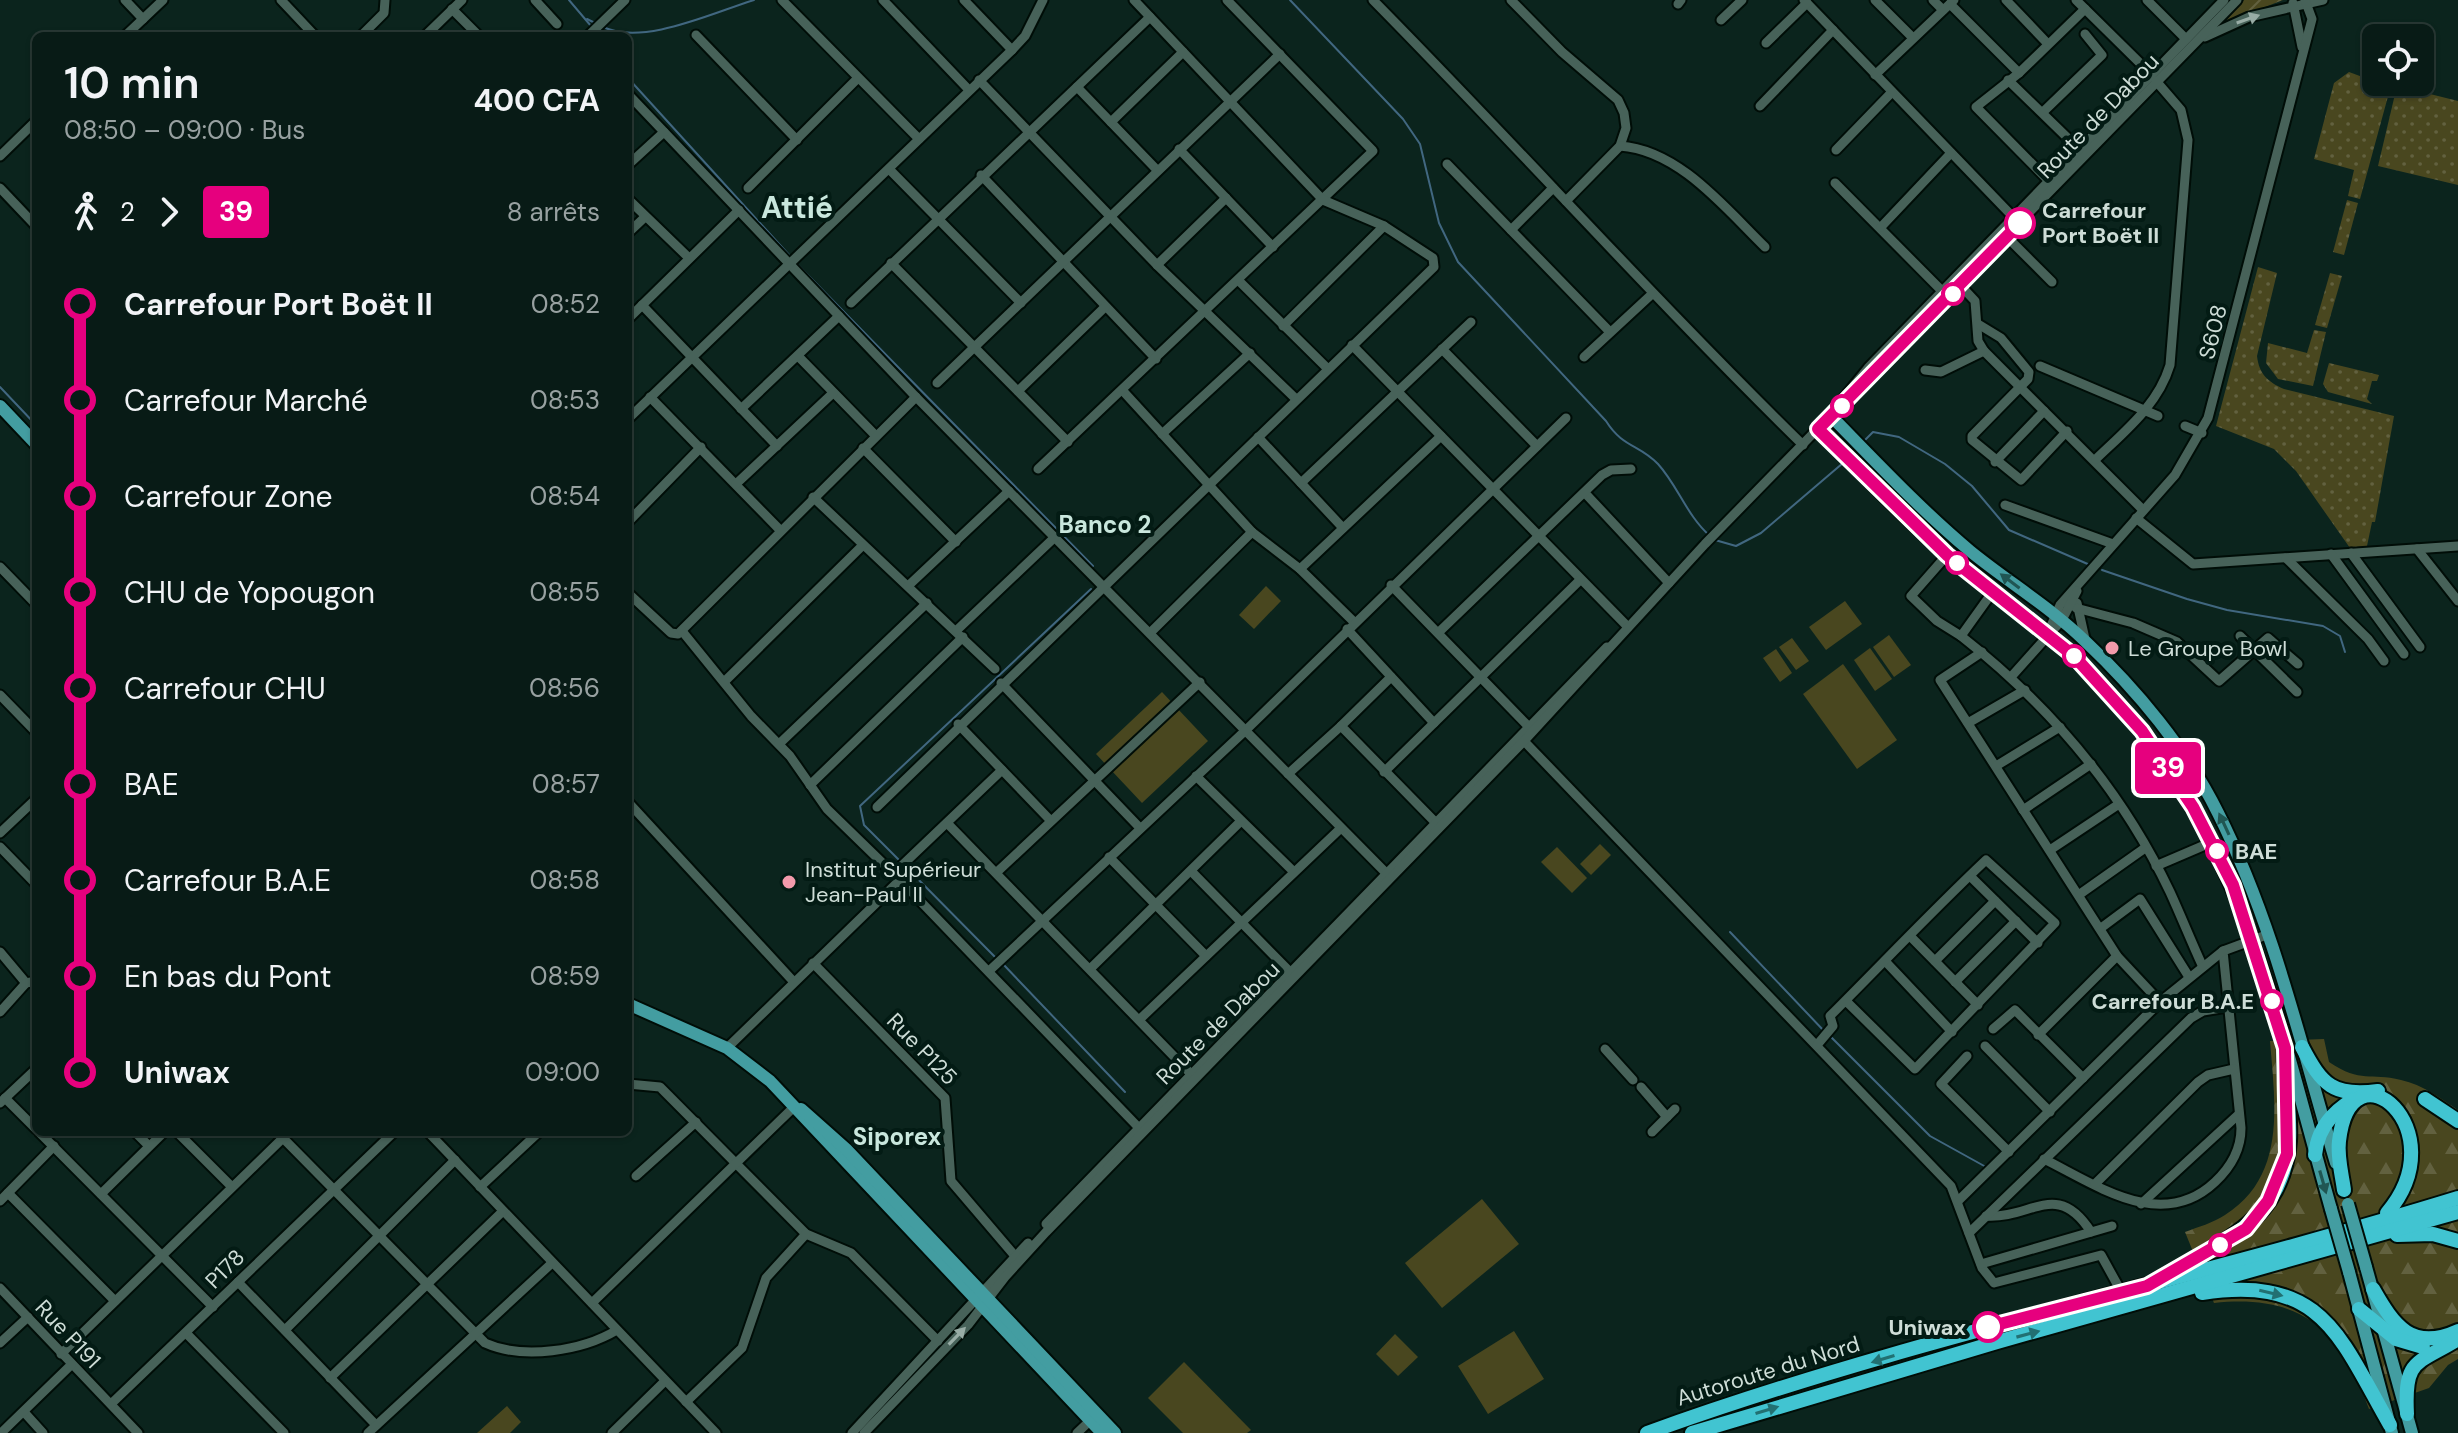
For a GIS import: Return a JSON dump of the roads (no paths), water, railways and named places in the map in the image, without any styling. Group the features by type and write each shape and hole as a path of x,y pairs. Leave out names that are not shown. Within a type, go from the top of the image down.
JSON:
{"highway":[{"path":"2302,1047 2325,1083 2341,1091 2393,1089"},
{"path":"2147,1286 2246,1229 2268,1201 2280,1179 2289,1140 2285,1048"},
{"path":"2315,1155 2324,1124 2342,1106 2366,1092"},
{"path":"2413,1094 2458,1121"},
{"path":"2346,1197 2340,1137 2347,1118 2359,1106 2384,1095 2410,1098 2428,1109 2439,1124"},
{"path":"2373,1221 2420,1192"},
{"name":"Autoroute du Nord","path":"1647,1433 1736,1402 2011,1321 2122,1293 2458,1198"},
{"name":"Autoroute du Nord","path":"1692,1433 2458,1212"},
{"path":"2365,1239 2425,1234 2458,1241"},
{"path":"2138,1304 2232,1289 2287,1297 2321,1317 2342,1338 2391,1429"},
{"path":"2373,1289 2392,1321 2409,1335 2435,1338 2458,1331"},
{"path":"2359,1309 2383,1331 2416,1347 2443,1346"},
{"path":"2407,1414 2410,1371 2426,1354 2458,1339"}],"main road":[{"path":"0,406 32,440"},
{"path":"1831,416 1970,551 2058,616 2086,642 2158,722 2217,810 2248,877 2269,934 2412,1433"},
{"path":"1818,429 1947,555 2048,633 2106,688 2173,774 2212,842 2233,885 2253,939 2391,1429"},
{"path":"1901,512 1914,498"},
{"path":"632,1006 727,1048 757,1069 795,1106 829,1132 980,1300 1094,1417 1115,1433"},
{"path":"1094,1417 1102,1433"}],"street":[{"path":"125,0 143,19"},
{"path":"129,32 163,0"},
{"path":"281,0 311,32"},
{"path":"365,32 384,13 385,0"},
{"path":"429,32 462,0"},
{"path":"535,0 557,24"},
{"path":"592,32 625,0"},
{"path":"883,0 969,90"},
{"path":"964,0 1012,50"},
{"path":"632,415 1012,50 1025,36 1043,0"},
{"path":"877,807 958,724 1434,267 1433,258 1384,226 1323,200 1134,0"},
{"path":"1038,469 1371,154 1372,148 1227,0"},
{"path":"1373,0 1725,371 1803,445"},
{"path":"1511,0 1562,52 1618,100 1626,128 1620,146 1566,201"},
{"path":"1721,20 1742,0"},
{"path":"1875,0 1913,38"},
{"path":"1933,0 1949,5 2019,73"},
{"path":"2006,0 2048,44"},
{"path":"2076,0 2154,78 2181,110 2188,128 2170,365 2165,382 2145,411 2096,459"},
{"path":"2147,0 2189,42"},
{"path":"2208,0 2216,8"},
{"path":"2189,42 2224,0"},
{"name":"Route de Dabou","path":"852,1433 980,1300 1015,1256 1390,876 1436,823 1613,643 1711,537 1961,286 2007,237 2016,220 2189,42 2237,0"},
{"path":"2189,42 2293,3 2325,0"},
{"path":"2312,19 2325,0"},
{"path":"782,1 919,139"},
{"path":"2306,1 2312,19"},
{"path":"1766,43 1809,2 1875,75 2016,220"},
{"name":"S608","path":"2293,3 2303,49"},
{"path":"1875,75 1949,5"},
{"path":"452,9 475,32"},
{"path":"2049,181 1976,107 2019,73 2085,9"},
{"path":"851,303 937,217 1150,17"},
{"name":"S608","path":"2048,633 2080,585 2175,475 2202,433 2214,401 2312,19"},
{"path":"300,32 306,26"},
{"path":"1760,106 1833,30"},
{"path":"2043,112 2102,55 2085,34"},
{"path":"696,35 797,140"},
{"path":"1111,122 1183,52"},
{"path":"937,383 1280,54"},
{"path":"748,188 858,78"},
{"path":"1831,416 1854,384 2016,220 2079,149 2154,78"},
{"path":"979,80 1109,217 1296,399"},
{"path":"2008,80 2079,149"},
{"path":"1077,87 1157,170"},
{"path":"1836,150 1892,92"},
{"path":"632,98 739,210 793,261 839,316 916,397 1390,876"},
{"path":"0,156 32,125"},
{"path":"632,161 664,132"},
{"path":"1620,146 1636,147 1677,167 1707,191 1765,247"},
{"path":"1179,149 1273,247"},
{"path":"1881,227 1951,153"},
{"path":"1447,164 1610,332"},
{"path":"889,169 1021,303"},
{"path":"981,175 1156,359"},
{"path":"1835,183 1943,292"},
{"path":"0,188 32,222"},
{"path":"1511,230 1553,188"},
{"path":"1157,265 1226,198"},
{"path":"632,203 689,258"},
{"path":"632,315 739,210"},
{"path":"632,229 645,217"},
{"path":"1283,326 1384,226"},
{"path":"2007,237 2052,282"},
{"path":"891,263 1068,442"},
{"path":"1238,280 1327,368"},
{"path":"1961,286 1975,301 1978,341 1984,351 2096,459 2140,514 2191,564 2458,546"},
{"path":"1584,357 1652,294"},
{"path":"642,305 777,446"},
{"path":"1018,391 1105,307"},
{"path":"741,409 839,316"},
{"path":"1301,483 1471,322"},
{"path":"1978,324 2001,338 2024,363 2028,379 1971,438 1995,462 2022,480 2067,431"},
{"path":"1352,345 1628,627"},
{"path":"1442,349 1537,446"},
{"path":"1925,370 1941,372 1984,351"},
{"path":"1162,434 1250,353"},
{"path":"798,356 876,436"},
{"path":"2040,366 2158,416"},
{"path":"1123,391 1252,532 1300,569 1434,723"},
{"path":"736,484 833,393"},
{"path":"650,397 779,529"},
{"path":"632,600 674,635 682,631 779,529 916,397"},
{"path":"1995,462 2044,411"},
{"path":"989,971 1247,729 1391,585 1566,418"},
{"path":"2185,426 2202,433"},
{"path":"1300,569 1441,436"},
{"path":"1258,437 1343,528"},
{"path":"632,518 701,447"},
{"path":"863,448 956,542"},
{"path":"1439,632 1607,471 1631,469"},
{"path":"908,586 1009,491"},
{"path":"1585,493 1669,583"},
{"path":"813,497 995,669"},
{"path":"2005,505 2113,544"},
{"path":"1151,632 1252,532"},
{"path":"810,785 1055,537"},
{"path":"724,682 862,546"},
{"path":"2417,549 2458,601"},
{"path":"2351,553 2420,647"},
{"path":"2331,554 2404,654"},
{"path":"1947,555 1911,596 1937,621 1982,652 2025,690 2091,764 2156,866 2202,965"},
{"path":"2286,558 2368,639 2384,661"},
{"path":"0,567 32,600"},
{"path":"1384,772 1580,580"},
{"path":"1391,585 1529,727"},
{"name":"S608","path":"2080,585 2076,608 2086,642"},
{"path":"1961,636 1994,590"},
{"path":"779,744 927,603"},
{"path":"2076,608 2133,623 2177,642 2219,681 2271,638 2298,664"},
{"path":"682,631 779,744 827,809 897,876 1140,1130"},
{"path":"2011,677 2048,633"},
{"path":"2240,636 2297,692"},
{"name":"Route de Dabou","path":"864,1433 980,1300 1140,1130 1524,741 1602,659 1613,643"},
{"path":"1982,652 1940,679 2117,956 2160,1002"},
{"path":"1288,774 1391,677"},
{"path":"996,873 1200,682"},
{"path":"1001,683 1092,782 1140,828"},
{"path":"1968,723 2025,690"},
{"path":"0,695 32,723"},
{"path":"958,724 1051,821"},
{"path":"1341,726 1436,823"},
{"path":"1996,766 2060,727"},
{"path":"1524,741 1951,1186 1981,1264 1996,1284 2101,1255 2122,1293"},
{"path":"2023,810 2091,764"},
{"path":"727,1048 1002,770"},
{"path":"1196,776 1294,872"},
{"path":"0,833 32,803"},
{"path":"2050,850 2119,804"},
{"path":"632,806 793,981"},
{"path":"1090,969 1241,821"},
{"path":"947,823 1193,1076"},
{"path":"1139,1020 1341,828"},
{"path":"2156,866 2212,842"},
{"path":"0,847 32,880"},
{"path":"2080,894 2145,848"},
{"path":"1109,857 1206,956"},
{"path":"1817,1045 1833,1024 1830,1017 1885,961 1989,860 2054,922 2038,943 1914,1069 1846,1001"},
{"path":"1191,871 1292,974"},
{"path":"1971,877 2038,943"},
{"path":"2233,885 2248,877"},
{"path":"2101,928 2140,899 2189,977"},
{"path":"1935,961 1995,901"},
{"path":"1955,982 2016,921"},
{"path":"1958,1201 2160,1002 2202,965 2223,951 2269,934"},
{"path":"1911,937 1978,1005"},
{"path":"2044,1159 2141,1204 2163,1208 2185,1203 2214,1183 2237,1151 2241,1140 2223,951"},
{"path":"0,952 5,966 31,982 0,1012"},
{"path":"2038,1035 2117,956"},
{"path":"1885,961 1952,1032"},
{"name":"Rue P125","path":"813,963 945,1098 951,1181 1015,1256"},
{"path":"1969,1233 2191,1018 2203,1011 2227,1007"},
{"path":"1993,1029 2015,1010 2083,1078"},
{"path":"1985,1046 2050,1112"},
{"path":"1605,1049 1667,1117"},
{"path":"1967,1056 1941,1084 2009,1152"},
{"path":"2095,1184 2198,1082 2208,1075 2234,1069"},
{"path":"32,1073 2,1101 32,1125"},
{"path":"632,1084 660,1087 806,1234 848,1250 938,1341"},
{"path":"592,1303 795,1106"},
{"path":"1652,1132 1675,1109"},
{"path":"2141,1204 2239,1114"},
{"path":"636,1176 696,1122"},
{"path":"44,1136 213,1307"},
{"path":"139,1136 149,1146"},
{"path":"101,1194 160,1136"},
{"path":"181,1136 232,1187"},
{"path":"61,1354 232,1187 279,1136"},
{"path":"281,1136 485,1343 500,1348 582,1348 617,1330"},
{"name":"P178","path":"111,1404 390,1136"},
{"path":"432,1136 716,1433"},
{"path":"480,1187 535,1136"},
{"path":"54,1146 4,1197 115,1301"},
{"path":"285,1330 455,1160"},
{"path":"1986,1216 1999,1217 2053,1202 2077,1212 2091,1232"},
{"path":"330,1378 502,1212"},
{"path":"1981,1264 2112,1226"},
{"path":"686,1402 742,1348 766,1278 806,1234"},
{"path":"238,1282 330,1378 372,1429 552,1263"},
{"name":"Rue P191","path":"0,1288 111,1404"},
{"path":"0,1343 28,1317"},
{"path":"186,1333 284,1433"},
{"path":"1,1433 71,1365"},
{"path":"618,1431 665,1381"},
{"path":"111,1404 138,1433"},
{"path":"24,1412 43,1433"},
{"path":"1077,1433 1094,1417"}],"waterway":[{"path":"569,0 591,26"},
{"path":"632,33 678,26 754,0"},
{"path":"1290,0 1403,119 1420,144 1439,223 1458,262 1612,430 1658,464 1710,536"},
{"path":"587,19 597,24"},
{"path":"603,27 619,32"},
{"path":"632,82 790,256"},
{"path":"797,264 1093,566"},
{"path":"0,387 32,421"},
{"path":"1864,441 1873,432 1899,437 1945,464 1972,486 2009,530 2090,565"},
{"path":"1715,540 1736,546 1761,533 1843,463"},
{"path":"2102,570 2227,610 2323,626 2340,636 2345,652"},
{"path":"901,862 864,825 860,806 1091,589"},
{"path":"906,867 997,959"},
{"path":"1730,932 1825,1032"},
{"path":"1002,963 1125,1092"},
{"path":"1830,1036 1930,1136 1986,1167"}],"place":[{"name":"Carrefour Port Boët II","path":"2020,223"},
{"name":"Le Groupe Bowl","path":"2112,648"},
{"name":"BAE","path":"2217,851"},
{"name":"Institut Supérieur Jean-Paul II","path":"789,882"},
{"name":"Carrefour B.A.E","path":"2272,1001"},
{"name":"Uniwax","path":"1988,1327"}],"district":[{"name":"Attié","path":"797,207"},
{"name":"Banco 2","path":"1105,524"},
{"name":"Siporex","path":"897,1136"}]}
